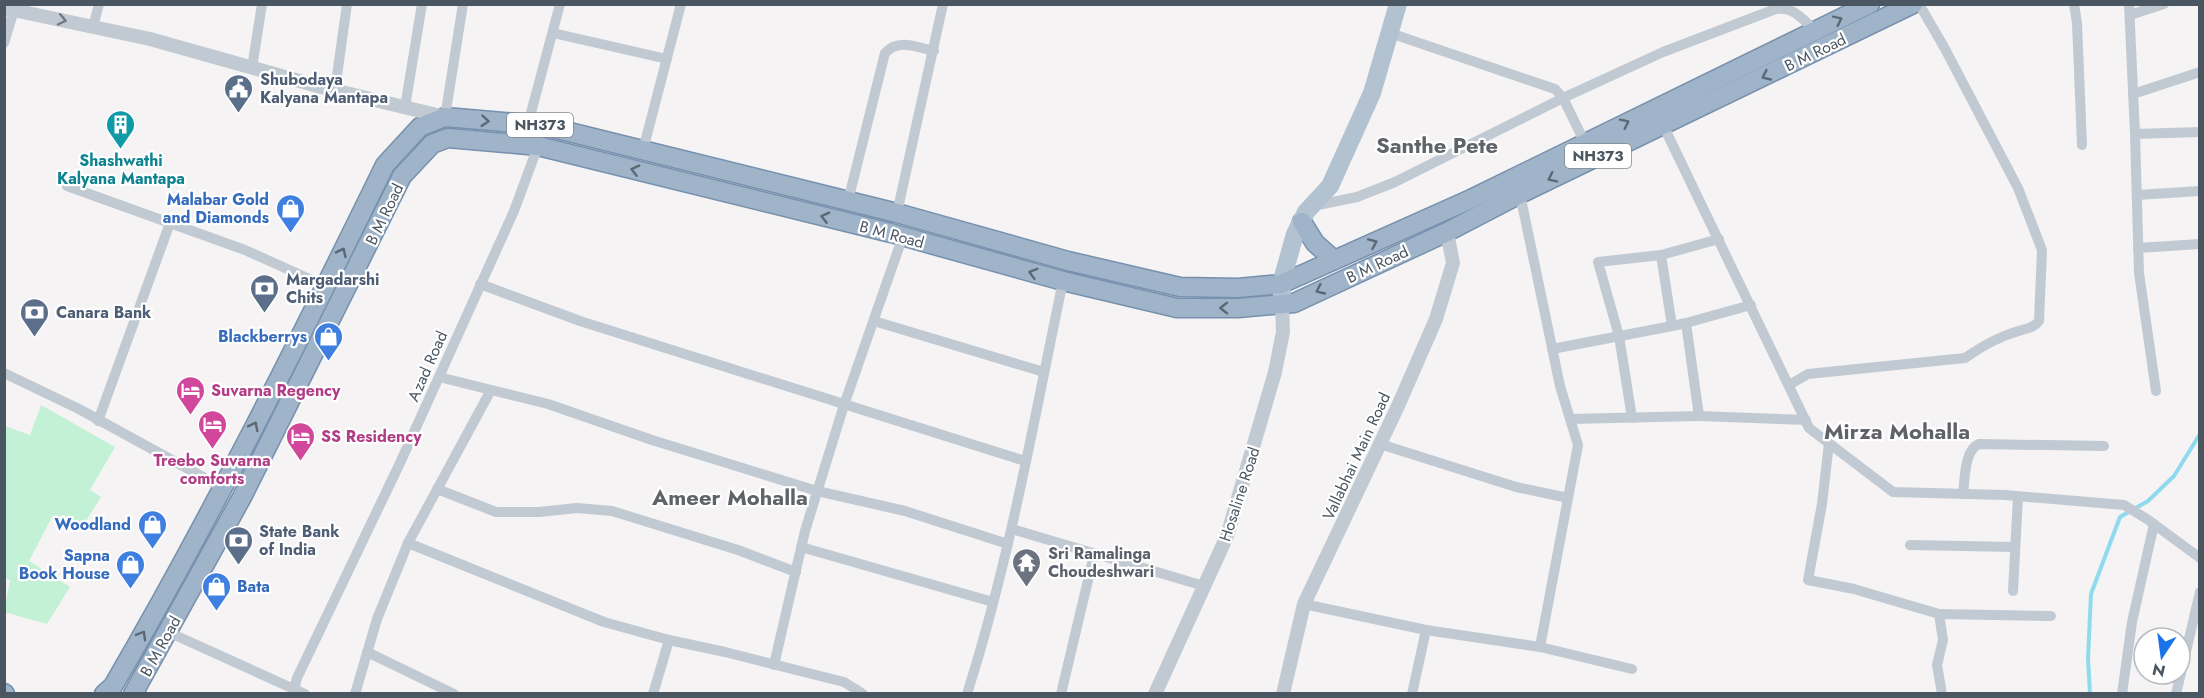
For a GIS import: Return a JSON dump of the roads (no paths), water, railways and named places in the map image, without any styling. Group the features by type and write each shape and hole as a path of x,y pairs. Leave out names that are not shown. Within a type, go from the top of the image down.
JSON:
{"highway":[{"name":"B M Road","path":"223,488 385,165 420,127 445,117 541,125 897,213 1068,261 1180,288 1238,288 1281,284 1471,199 1870,4"},
{"name":"B M Road","path":"133,693 242,498 402,176 432,144 448,138 538,146 903,236 1063,281 1177,308 1238,308 1294,303 1447,232 1520,194 1913,4"},
{"path":"367,201 386,210"},
{"path":"1302,222 1315,243 1334,260"},
{"path":"1063,281 1068,261"},
{"name":"NH373","path":"104,693 113,686 223,488"}],"main road":[{"name":"Hosaline Road","path":"1282,304 1281,284 1295,234 1306,212 1330,186 1372,93 1398,4"}],"street":[{"path":"93,27 99,4"},
{"path":"252,68 262,4"},
{"path":"335,90 347,4"},
{"path":"405,107 422,4"},
{"path":"4,42 9,9 150,39 335,90 445,117 463,4"},
{"path":"528,124 560,4"},
{"path":"643,150 681,4"},
{"path":"897,213 944,4"},
{"path":"1789,385 1808,374 1965,358 1993,340 2034,326 2039,321 2042,250 2018,188 1919,4"},
{"path":"2074,4 2077,23 2082,145"},
{"path":"2156,391 2140,295 2129,10 2164,4"},
{"path":"1313,206 1358,197 1395,182 1563,98 1663,52 1777,9 1793,10 1816,31"},
{"path":"553,33 667,59"},
{"path":"1390,33 1555,89 1563,98 1585,143"},
{"path":"848,201 885,53 891,47 901,44 934,51"},
{"path":"2133,94 2199,72"},
{"path":"1663,125 1809,428 1893,492 2018,496 2124,505 2197,554"},
{"path":"2135,134 2199,132"},
{"name":"Azad Road","path":"298,692 297,678 439,377 514,211 538,146"},
{"path":"67,186 245,250 325,286"},
{"path":"2137,195 2199,191"},
{"path":"1520,194 1560,386 1578,445 1540,647"},
{"path":"98,421 170,223"},
{"name":"Vallabhai Main Road","path":"1283,693 1304,604 1436,319 1453,263 1447,232"},
{"path":"774,665 801,547 844,405 903,236"},
{"path":"1632,418 1619,336 1598,262 1661,255 1719,239"},
{"path":"2138,248 2199,244"},
{"path":"1661,255 1672,326"},
{"path":"967,693 1012,529 1063,281"},
{"path":"480,284 580,321 1026,461"},
{"name":"Hosaline Road","path":"1155,693 1227,536 1273,382 1283,332 1282,304"},
{"path":"1552,349 1686,323 1750,305"},
{"path":"874,321 1044,372"},
{"path":"1686,323 1699,416"},
{"path":"4,373 223,488"},
{"path":"439,377 548,404 652,440 818,491 905,511 1008,544"},
{"path":"355,693 377,619 408,543 490,390"},
{"path":"1570,419 1699,416 1806,420"},
{"path":"1829,443 1822,504 1808,580 1854,589 1939,614 2051,616"},
{"path":"1380,444 1516,487 1568,498"},
{"path":"1963,494 1970,452 1974,446 1979,444 2104,446"},
{"path":"438,489 496,512 539,512 577,508 612,511 738,550 796,572"},
{"path":"2013,591 2018,496"},
{"path":"2122,693 2132,622 2151,521"},
{"path":"1012,529 1204,586"},
{"path":"408,543 604,622 844,682 863,693"},
{"path":"1910,544 2016,547"},
{"path":"801,547 993,602"},
{"path":"1061,693 1094,555"},
{"path":"2176,693 2199,592"},
{"path":"1304,604 1426,630 1540,647 1632,669"},
{"path":"1939,614 1943,640 1937,665 1942,693"},
{"path":"1412,693 1426,630"},
{"path":"168,632 298,692"},
{"path":"653,693 669,640"},
{"path":"368,652 454,693"}],"waterway":[{"path":"2090,694 2088,658 2091,594 2120,517 2148,501 2174,476 2200,434"}],"place":[{"name":"Shubodaya Kalyana Mantapa","path":"239,114"},
{"name":"Shashwathi Kalyana Mantapa","path":"121,150"},
{"name":"Malabar Gold and Diamonds","path":"290,234"},
{"name":"Margadarshi Chits","path":"265,314"},
{"name":"Canara Bank","path":"35,338"},
{"name":"Blackberrys","path":"328,362"},
{"name":"Suvarna Regency","path":"190,416"},
{"name":"Treebo Suvarna comforts","path":"212,450"},
{"name":"SS Residency","path":"300,462"},
{"name":"Woodland","path":"152,550"},
{"name":"State Bank of India","path":"238,566"},
{"name":"Sri Ramalinga Choudeshwari","path":"1027,588"},
{"name":"Sapna Book House","path":"131,590"},
{"name":"Bata","path":"216,612"}],"district":[{"name":"Santhe Pete","path":"1437,145"},
{"name":"Mirza Mohalla","path":"1897,431"},
{"name":"Ameer Mohalla","path":"730,497"}]}
